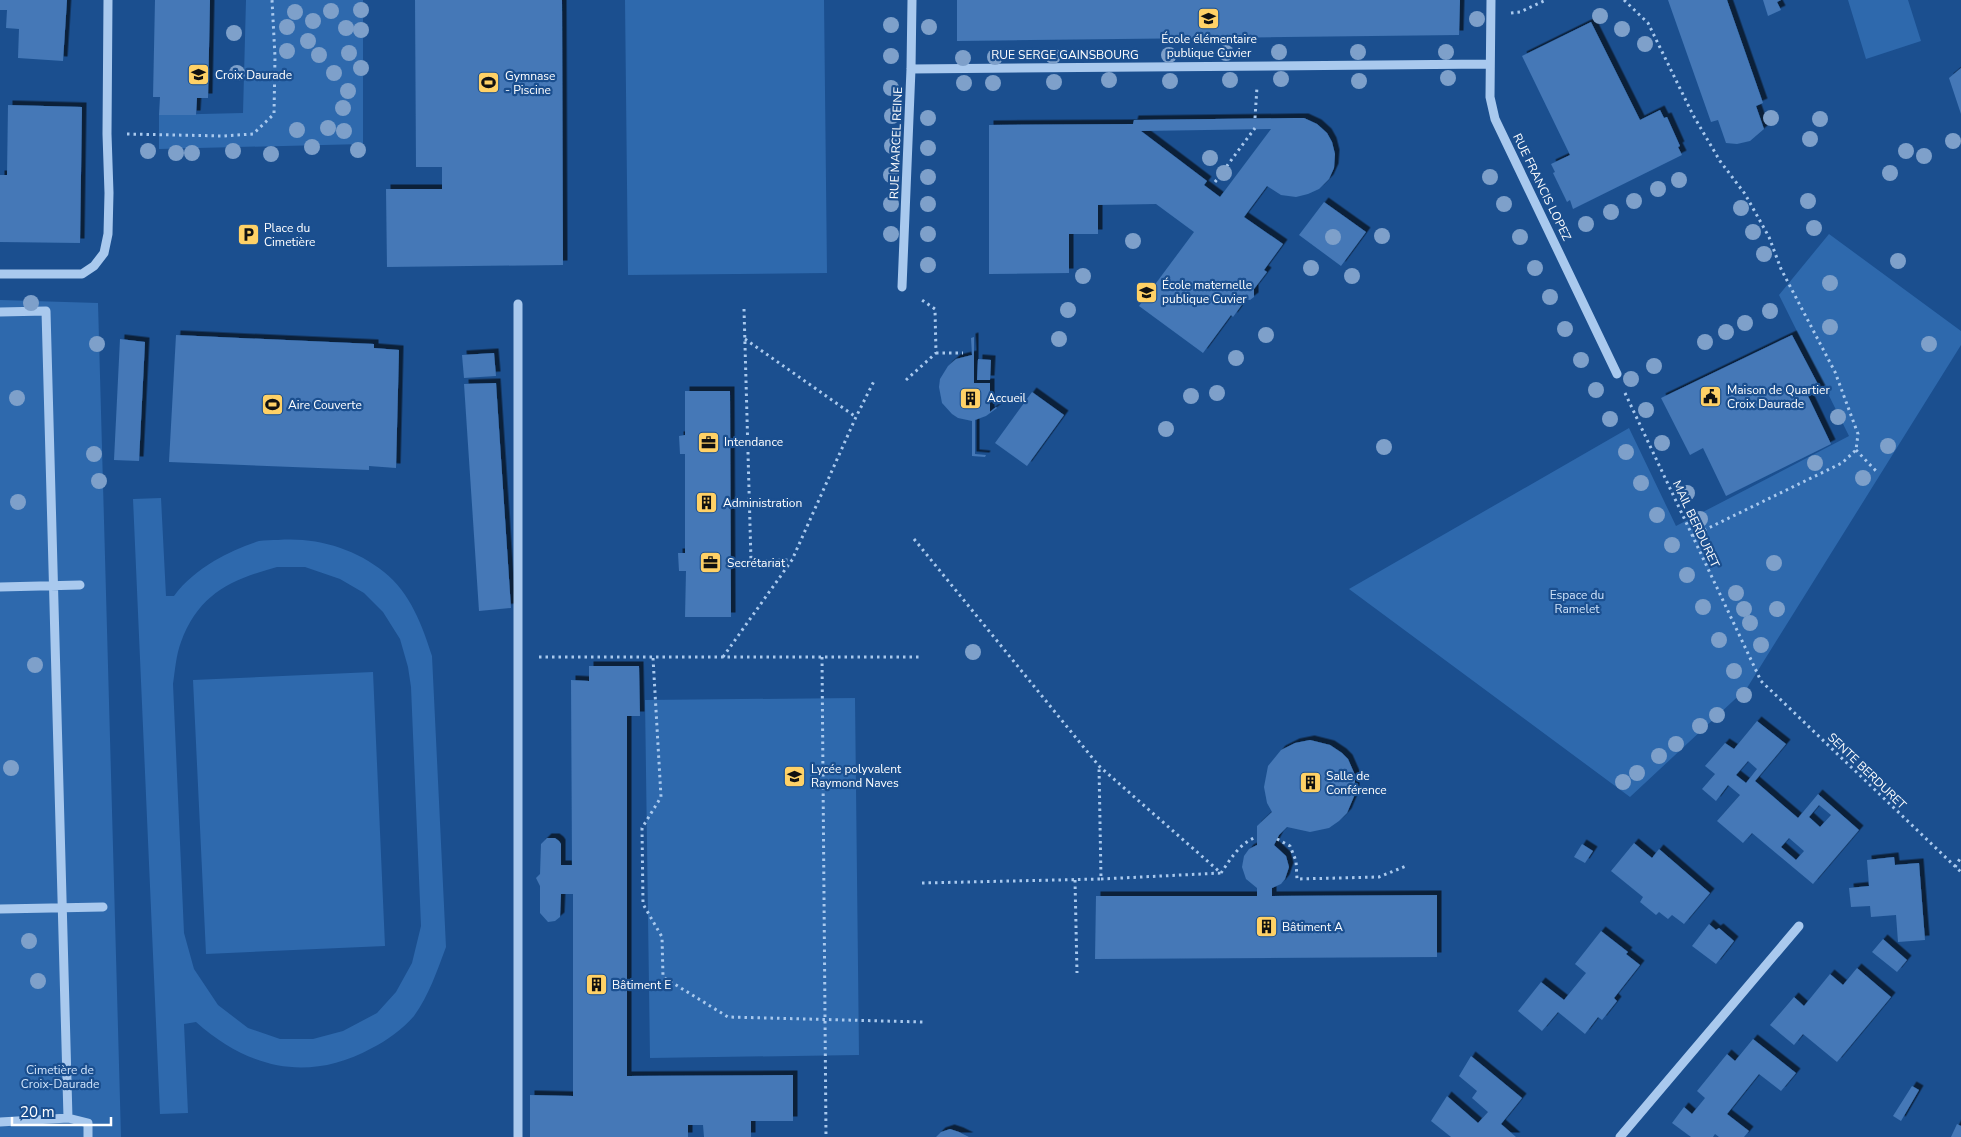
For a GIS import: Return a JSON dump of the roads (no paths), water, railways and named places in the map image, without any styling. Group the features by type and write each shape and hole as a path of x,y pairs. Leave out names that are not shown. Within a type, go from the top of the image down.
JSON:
{"street":[{"path":"0,274 82,274 94,266 104,253 108,234 108,0"},
{"name":"RUE MARCEL REINE","path":"902,287 912,0"},
{"name":"RUE FRANCIS LOPEZ","path":"1490,0 1490,97 1495,119 1617,374"},
{"name":"RUE SERGE GAINSBOURG","path":"911,69 1489,64"},
{"path":"518,304 518,1137"},
{"path":"0,312 46,311 68,1118"},
{"path":"0,587 80,585"},
{"path":"0,909 103,907"},
{"path":"1620,1137 1799,926"},
{"path":"0,1122 68,1118 88,1123 88,1137"}],"place":[{"name":"École élémentaire publique Cuvier","path":"1209,18"},
{"name":"Croix Daurade","path":"199,75"},
{"name":"Gymnase - Piscine","path":"489,83"},
{"name":"Place du Cimetière","path":"248,235"},
{"name":"École maternelle publique Cuvier","path":"1146,292"},
{"name":"Maison de Quartier Croix Daurade","path":"1711,397"},
{"name":"Accueil","path":"971,398"},
{"name":"Aire Couverte","path":"272,405"},
{"name":"Intendance","path":"708,442"},
{"name":"Administration","path":"707,503"},
{"name":"Secrétariat","path":"711,563"},
{"name":"Lycée polyvalent Raymond Naves","path":"795,776"},
{"name":"Salle de Conférence","path":"1310,783"},
{"name":"Bâtiment A","path":"1266,927"},
{"name":"Bâtiment E","path":"596,985"}],"park label":[{"name":"Espace du Ramelet","path":"1577,602"},
{"name":"Cimetière de Croix-Daurade","path":"60,1077"}]}
